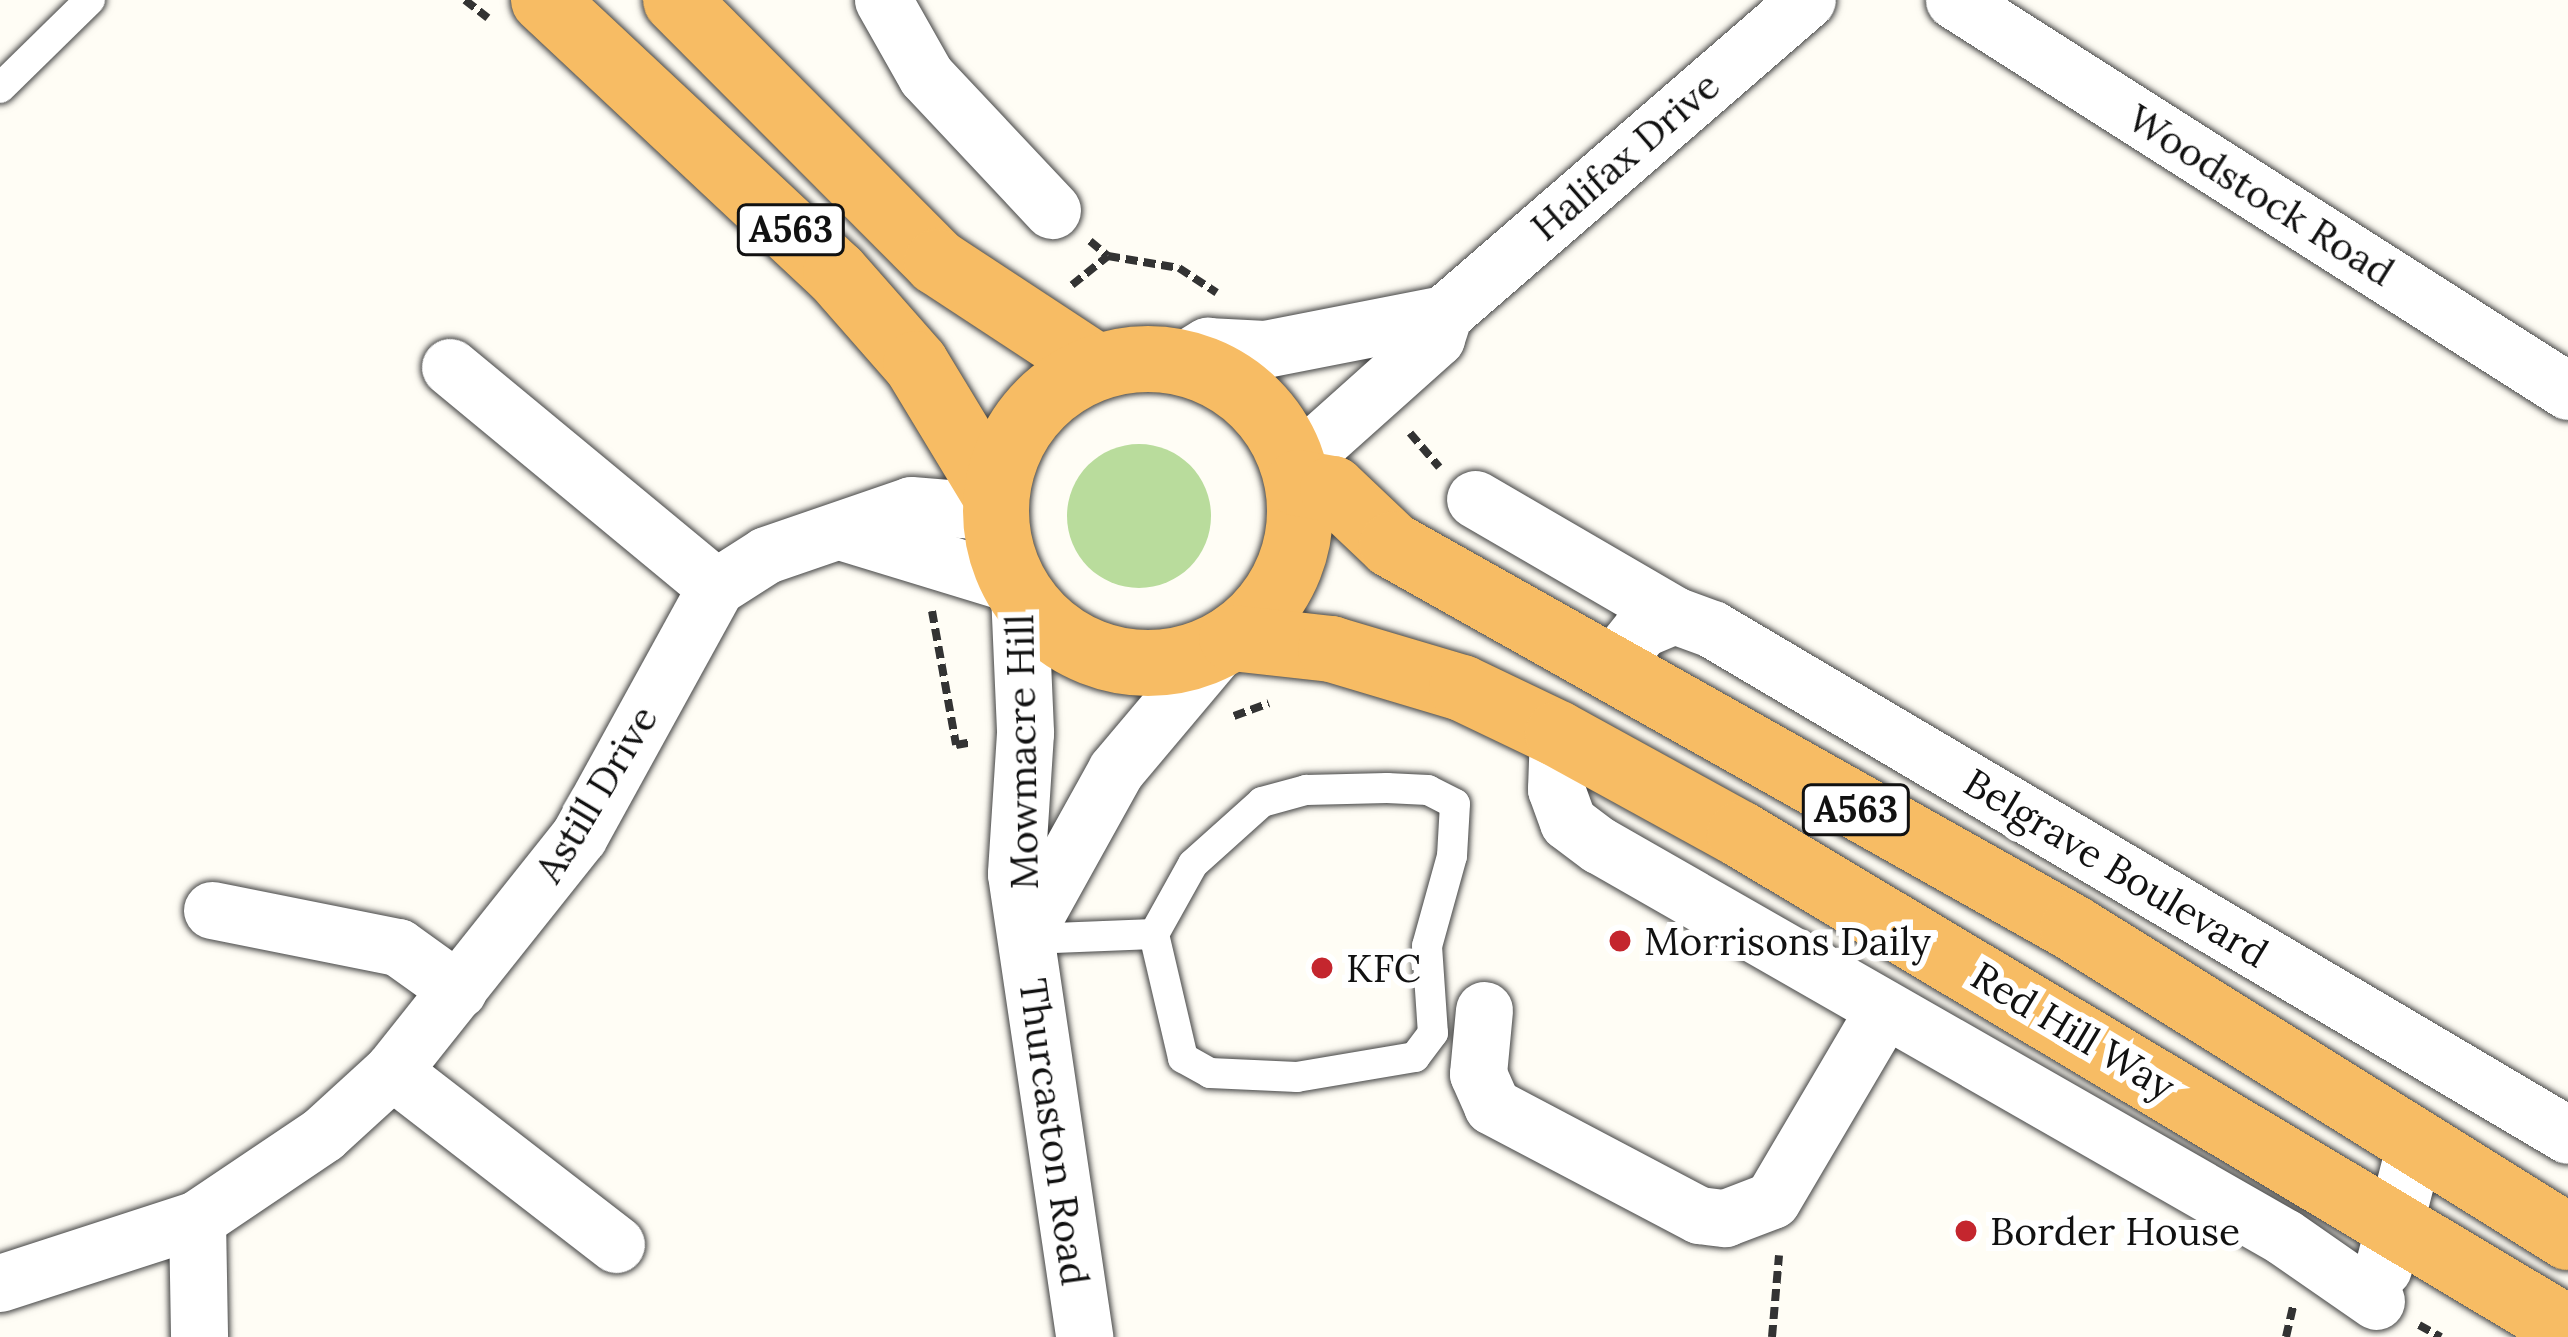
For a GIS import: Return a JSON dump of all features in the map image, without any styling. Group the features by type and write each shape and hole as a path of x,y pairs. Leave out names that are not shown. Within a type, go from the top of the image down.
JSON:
{"highway":[{"name":"A563","path":"544,0 836,273 916,364 996,504"},
{"name":"A563","path":"676,0 937,262 1096,367"},
{"path":"1181,362 1244,393 1269,419 1295,474 1299,527 1288,570 1265,608 1227,641 1179,660 1133,663 1089,652 1049,628 1016,589 996,504 1006,454 1027,416 1096,367 1181,362"},
{"name":"A563","path":"1295,474 1333,489 1391,545 2073,928 2568,1237"},
{"name":"Red Hill Way","path":"1227,641 1353,656 1462,688 1558,734 2394,1220 2568,1329"}],"street":[{"path":"883,0 926,76 1052,210"},
{"name":"Woodstock Road","path":"1954,0 2568,391"},
{"name":"Halifax Drive","path":"1295,474 1436,338 1444,314 1792,6"},
{"name":"Halifax Drive","path":"1181,362 1207,346 1283,346 1444,314"},
{"path":"451,367 716,587"},
{"name":"Belgrave Boulevard","path":"1475,499 1674,615 1712,629 2568,1135"},
{"name":"Astill Drive","path":"0,1282 197,1219 322,1134 392,1071 579,836 716,587 766,555 911,505 996,504"},
{"path":"840,531 1016,589"},
{"name":"Mowmacre Hill","path":"1016,589 1025,733 1016,874 1029,933"},
{"path":"1609,669 1641,629 1674,615"},
{"name":"Mowmacre Hill","path":"1029,933 1115,770 1227,641"},
{"path":"1558,734 1556,789 1568,822 1659,886 2284,1237 2372,1319"},
{"path":"212,910 398,947 458,990"},
{"name":"Thurcaston Road","path":"1029,933 1029,995 1084,1337"},
{"path":"1484,1010 1478,1074 1492,1106 1699,1215 1725,1218 1772,1200 1884,1010"},
{"path":"392,1071 616,1244"},
{"path":"2372,1319 2415,1144"},
{"path":"197,1219 199,1337"}],"lane":[{"path":"0,88 90,0"},
{"path":"590,0 686,128"},
{"path":"1387,788 1428,790 1455,804 1452,856 1427,946 1432,1033 1415,1057 1297,1077 1210,1073 1183,1058 1154,934 1192,864 1262,802 1306,790 1387,788"},
{"path":"1029,933 1154,934"}],"green space":[{"path":"1139,444 1166,450 1190,465 1205,489 1211,516 1205,543 1190,567 1166,582 1139,588 1112,582 1088,567 1073,543 1067,516 1073,489 1088,465 1112,450"}],"place":[{"name":"Morrisons Daily","path":"1620,941"},
{"name":"KFC","path":"1322,968"},
{"name":"Border House","path":"1966,1231"}]}
